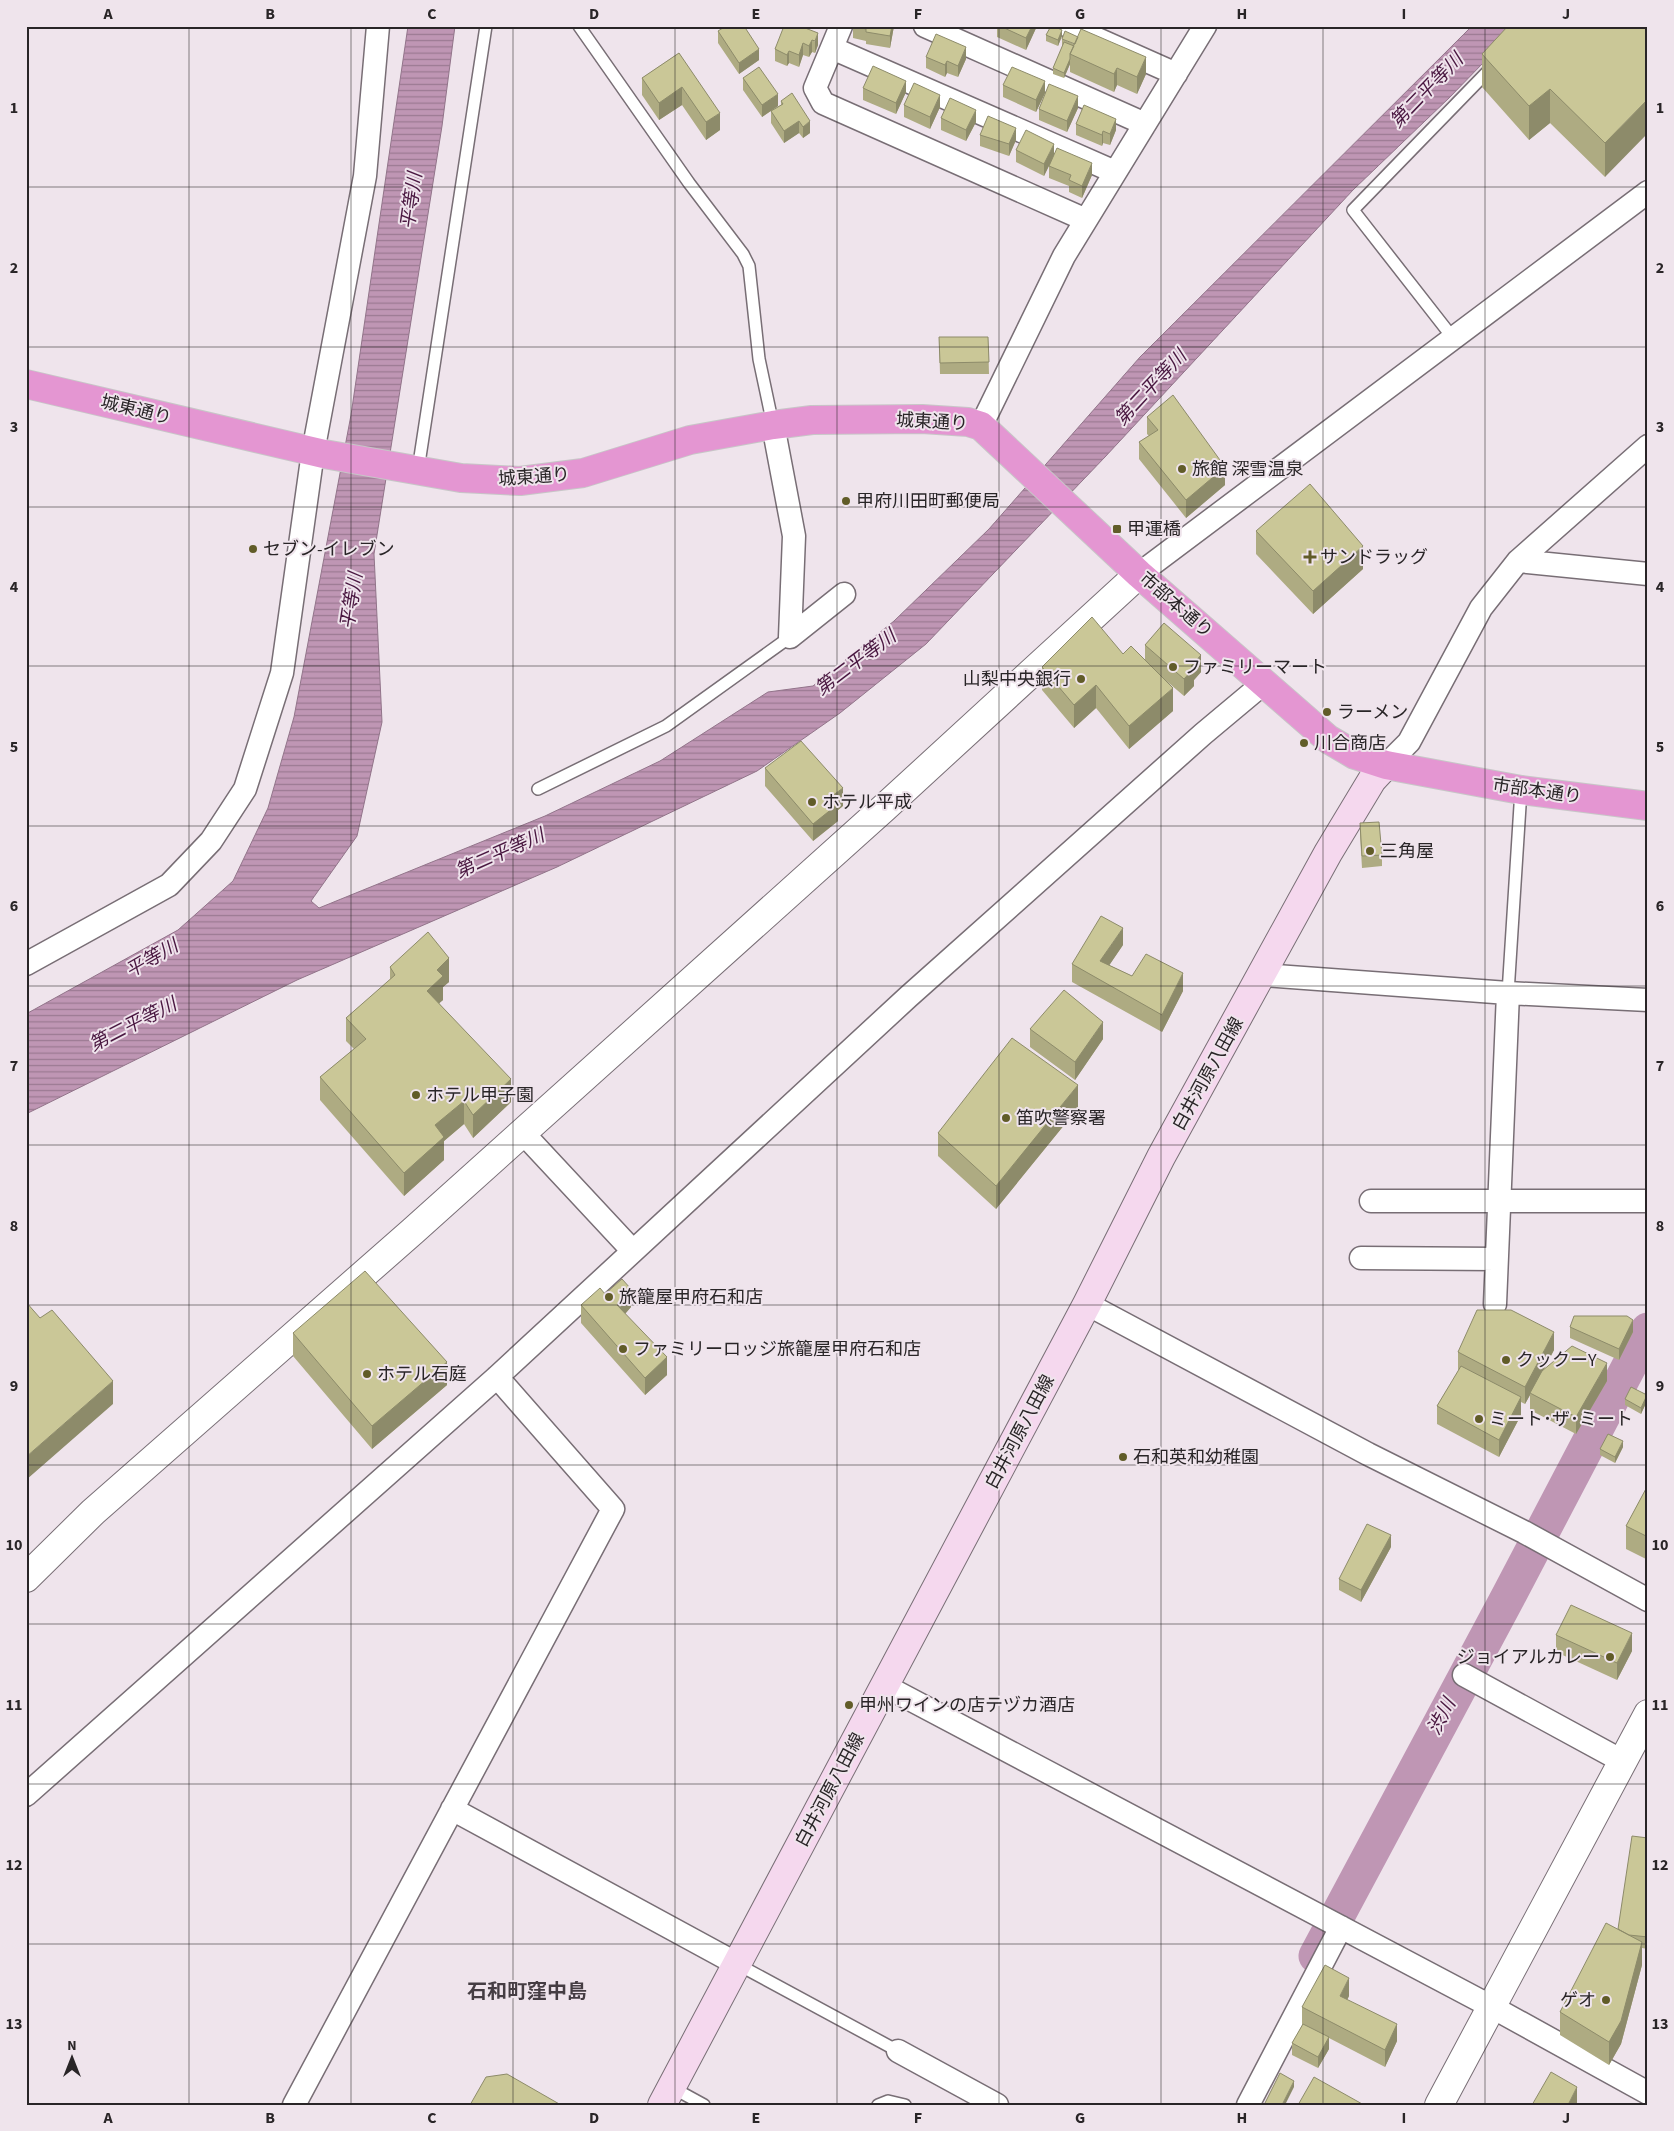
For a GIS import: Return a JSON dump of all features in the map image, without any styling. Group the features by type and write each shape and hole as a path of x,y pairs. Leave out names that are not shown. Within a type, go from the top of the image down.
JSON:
{"highway":[{"name":"城東通り","path":"26,384 319,453 461,478 520,481 583,473 690,440 812,420 922,419 968,422 982,426 1026,469"},
{"name":"市部本通り","path":"1026,469 1139,574 1328,739 1355,755 1386,765 1521,790 1648,806"}],"main road":[{"name":"白井河原八田線","path":"666,2096 1087,1304 1161,1157 1328,853 1372,780 1386,765"}],"street":[{"path":"26,964 170,885 211,841 245,789 282,673 365,176 378,26"},
{"path":"841,26 816,88 823,102 1086,220"},
{"path":"925,26 1145,124"},
{"path":"1068,26 1176,74"},
{"path":"982,426 1064,256 1205,26"},
{"path":"832,48 1115,172"},
{"path":"26,1578 93,1512 884,808 1139,574 1648,192"},
{"path":"773,425 794,536 790,637"},
{"path":"1386,765 1409,742 1481,608 1518,561 1648,446"},
{"path":"1518,561 1648,574"},
{"path":"790,637 844,594"},
{"path":"26,1795 498,1377 632,1250 908,997 1202,734 1264,683"},
{"path":"1262,975 1508,993 1648,1000"},
{"path":"1495,1304 1508,993"},
{"path":"522,1132 632,1250"},
{"path":"1371,1201 1648,1201"},
{"path":"1361,1258 1496,1260"},
{"path":"1087,1304 1368,1454 1539,1540 1648,1600"},
{"path":"294,2105 613,1509 498,1377"},
{"path":"1468,1677 1624,1762"},
{"path":"885,1686 1492,2007 1648,2093"},
{"path":"1439,2105 1648,1714"},
{"path":"452,1809 737,1964"},
{"path":"1248,2105 1336,1924"},
{"path":"898,2051 997,2105"}],"lane":[{"path":"412,469 486,26"},
{"path":"579,26 689,183 743,254 749,266 759,359 773,425"},
{"path":"1453,338 1353,210 1499,60"},
{"path":"538,789 666,726 790,637"},
{"path":"1508,993 1521,790"},
{"path":"737,1964 898,2051"},
{"path":"666,2096 704,2105"},
{"path":"878,2105 888,2100 905,2105"}],"water":[{"path":"408,26 455,26 442,126 374,554 382,722 357,836 311,901 319,908 545,816 660,761 768,692 813,686 894,621 989,529 1140,357 1472,26 1519,26 1449,98 1353,190 1105,457 926,644 840,713 757,771 557,867 297,980 26,1114 26,1014 178,930 233,881 268,808 294,717 351,415"}],"building":[{"path":"726,26 744,26 759,49 739,63 718,31"},
{"path":"784,26 800,26 818,33 815,41 812,40 809,46 803,43 799,55 789,51 787,55 775,49"},
{"path":"853,26 892,26 890,36 866,32 866,29"},
{"path":"1000,26 1032,26 1026,38"},
{"path":"1051,26 1062,30 1058,40 1046,35"},
{"path":"1508,26 1648,26 1648,99 1605,143 1550,89 1529,106 1482,54"},
{"path":"1081,29 1146,57 1137,77 1117,68 1114,74 1070,54"},
{"path":"1065,31 1078,37 1075,44 1062,39"},
{"path":"936,34 966,47 958,66 947,61 945,65 926,57"},
{"path":"1064,42 1074,46 1064,73 1053,68"},
{"path":"679,53 720,113 706,122 682,87 659,103 642,78"},
{"path":"873,66 906,81 896,103 863,88"},
{"path":"759,67 778,94 762,105 743,78"},
{"path":"1012,67 1045,81 1036,100 1003,85"},
{"path":"914,83 940,95 930,117 904,105"},
{"path":"1049,84 1078,96 1067,121 1039,109"},
{"path":"792,93 810,121 803,127 799,121 784,131 771,111 783,104 781,101"},
{"path":"950,98 976,110 966,130 941,118"},
{"path":"1084,105 1116,119 1110,134 1103,131 1102,135 1076,124"},
{"path":"988,116 1016,128 1009,144 980,135"},
{"path":"1026,130 1054,144 1044,164 1016,150"},
{"path":"1057,148 1092,163 1082,186 1069,180 1071,175 1049,166"},
{"path":"939,337 988,337 989,362 940,363"},
{"path":"1173,395 1225,467 1186,500 1139,442 1158,430 1147,417"},
{"path":"1310,484 1363,546 1313,591 1256,531"},
{"path":"1092,617 1123,654 1131,646 1173,688 1129,726 1096,685 1074,705 1042,667"},
{"path":"1164,623 1201,655 1191,666 1194,668 1184,679 1145,645"},
{"path":"801,741 843,788 832,796 838,804 813,824 765,768"},
{"path":"1379,822 1382,855 1362,856 1360,823"},
{"path":"1648,912 1648,931 1646,930"},
{"path":"1101,916 1123,928 1100,961 1132,976 1146,954 1183,973 1162,1015 1072,964"},
{"path":"428,932 449,958 437,970 443,976 427,991 511,1079 473,1115 464,1101 435,1125 444,1137 404,1173 320,1077 366,1039 346,1018 395,975 390,967"},
{"path":"1064,990 1103,1022 1075,1062 1030,1029"},
{"path":"1012,1038 1078,1085 996,1186 938,1133"},
{"path":"365,1271 447,1362 372,1426 293,1333"},
{"path":"622,1279 631,1289 617,1305 667,1357 645,1378 581,1305 600,1288 605,1294"},
{"path":"26,1302 40,1318 52,1310 113,1381 26,1457"},
{"name":"クックーY","path":"1477,1310 1511,1310 1554,1332 1525,1387 1458,1352"},
{"path":"1574,1316 1627,1316 1633,1320 1619,1349 1570,1327"},
{"path":"1572,1346 1607,1363 1576,1417 1530,1393 1542,1371"},
{"path":"1461,1366 1521,1397 1499,1440 1437,1406"},
{"path":"1631,1387 1647,1395 1641,1408 1625,1399"},
{"path":"1608,1434 1623,1441 1615,1457 1600,1449"},
{"path":"1648,1485 1648,1537 1626,1526"},
{"path":"1367,1524 1391,1535 1361,1590 1339,1579"},
{"path":"1571,1605 1632,1633 1617,1663 1556,1635"},
{"path":"1632,1836 1648,1838 1648,1937 1629,1935 1618,1929"},
{"name":"ゲオ","path":"1606,1923 1642,1942 1621,2021 1609,2042 1560,2012"},
{"path":"1325,1965 1349,1978 1340,1996 1397,2024 1385,2050 1302,2007"},
{"path":"1303,2024 1329,2037 1318,2057 1292,2043"},
{"path":"1551,2072 1577,2087 1568,2105 1532,2105"},
{"path":"1280,2073 1294,2081 1282,2105 1264,2105"},
{"path":"507,2074 561,2105 470,2105 486,2077"},
{"path":"1314,2077 1364,2105 1298,2105"}],"waterway":[{"name":"渋川","path":"1316,1956 1648,1330"}],"place":[{"name":"旅館 深雪温泉","path":"1182,469"},
{"name":"甲府川田町郵便局","path":"846,501"},
{"name":"甲運橋","path":"1117,529"},
{"name":"セブン-イレブン","path":"253,549"},
{"name":"サンドラッグ","path":"1310,557"},
{"name":"ファミリーマート","path":"1173,667"},
{"name":"山梨中央銀行","path":"1081,679"},
{"name":"ラーメン","path":"1327,712"},
{"name":"川合商店","path":"1304,743"},
{"name":"ホテル平成","path":"812,802"},
{"name":"三角屋","path":"1370,851"},
{"name":"ホテル甲子園","path":"416,1095"},
{"name":"笛吹警察署","path":"1006,1118"},
{"name":"旅籠屋甲府石和店","path":"609,1297"},
{"name":"ファミリーロッジ旅籠屋甲府石和店","path":"623,1349"},
{"name":"クックーY","path":"1506,1360"},
{"name":"ホテル石庭","path":"367,1374"},
{"name":"ミート･ザ･ミート","path":"1479,1419"},
{"name":"石和英和幼稚園","path":"1123,1457"},
{"name":"ジョイアルカレー","path":"1610,1657"},
{"name":"甲州ワインの店テヅカ酒店","path":"849,1705"},
{"name":"ゲオ","path":"1606,2000"}],"district":[{"name":"石和町窪中島","path":"527,1992"}],"water label":[{"name":"第二平等川","path":"1427,91"},
{"name":"平等川","path":"412,201"},
{"name":"第二平等川","path":"1151,388"},
{"name":"平等川","path":"352,601"},
{"name":"第二平等川","path":"856,663"},
{"name":"第二平等川","path":"500,854"},
{"name":"平等川","path":"152,959"},
{"name":"第二平等川","path":"133,1025"}]}
